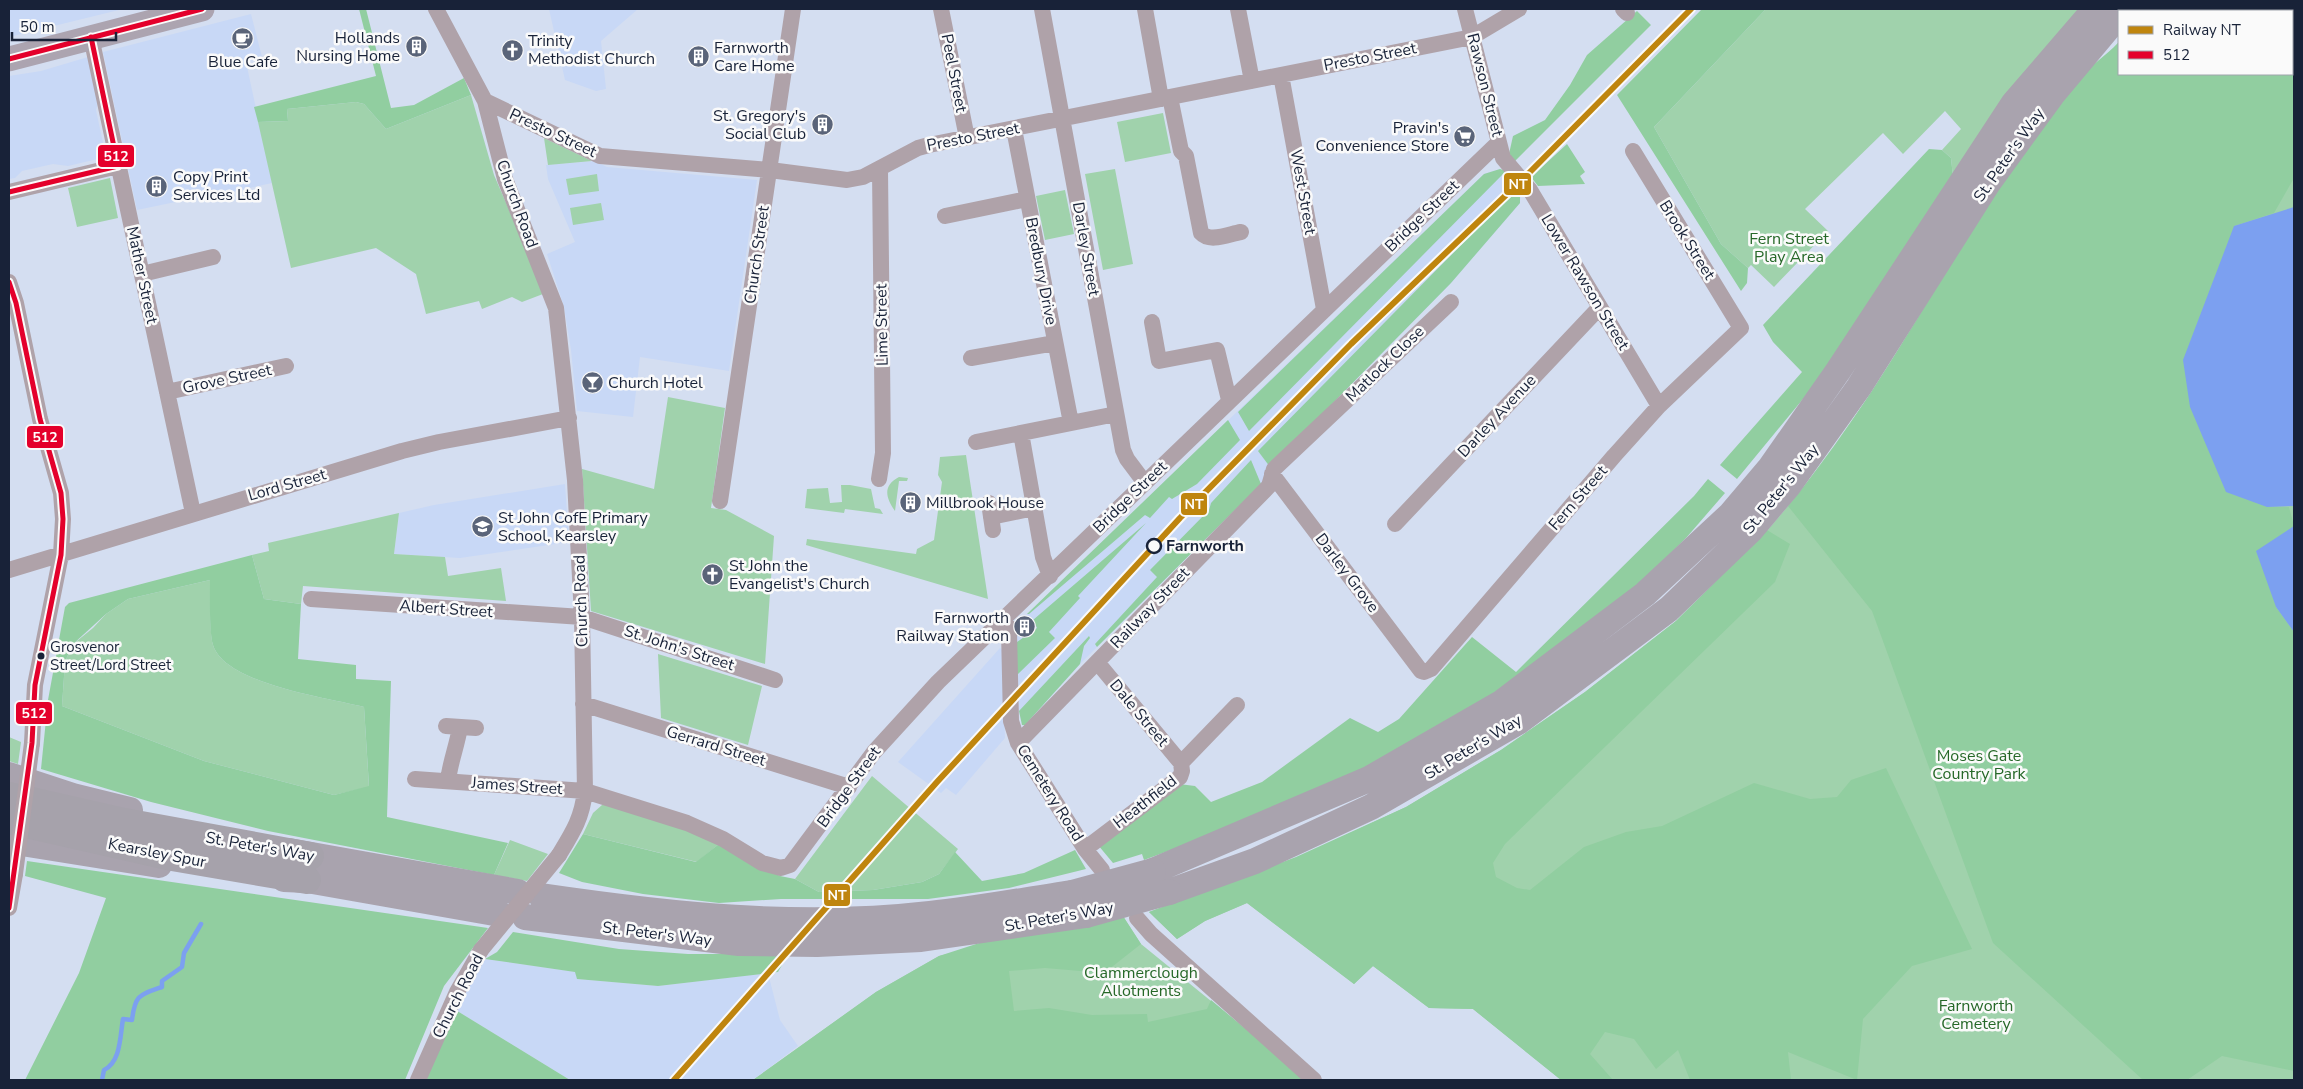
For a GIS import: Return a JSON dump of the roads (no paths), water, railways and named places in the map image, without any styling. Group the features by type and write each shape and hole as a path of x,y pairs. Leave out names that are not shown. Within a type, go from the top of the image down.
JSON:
{"highway":[{"name":"St. Peter's Way","path":"1780,477 1838,371 2014,104 2095,9"},
{"name":"St. Peter's Way","path":"20,799 190,835 308,868 512,916 739,943 817,944 921,939 1086,915 1169,892 1255,861 1371,807 1518,722 1669,609 1740,522 1858,387 1988,183 2052,94 2118,16"},
{"name":"St. Peter's Way","path":"308,868 529,894 678,915 761,920 827,920 930,914 1072,893 1152,871 1370,779 1501,703 1740,522"},
{"path":"9,775 308,868"},
{"name":"Kearsley Spur","path":"9,820 172,857 308,868"},
{"path":"9,841 208,872 308,868"}],"main road":[{"path":"9,59 91,37 154,15 202,9"}],"street":[{"name":"Church Road","path":"418,1080 456,992 481,950 558,855 578,824 583,808 585,791 582,617 575,480 570,418 556,308 505,179 486,101 436,9"},
{"name":"Church Street","path":"720,501 793,9"},
{"name":"Peel Street","path":"941,9 967,138"},
{"name":"Darley Street","path":"1042,9 1123,450 1126,459 1145,482"},
{"path":"1144,9 1181,151 1186,156 1201,233 1205,237 1210,238 1241,232"},
{"path":"1238,9 1252,81"},
{"name":"Rawson Street","path":"1465,9 1505,161"},
{"name":"Presto Street","path":"486,101 600,156 770,170 847,180 863,177 880,170 918,148 1472,36 1519,9"},
{"name":"Mather Street","path":"91,37 193,514"},
{"name":"West Street","path":"1281,75 1324,309"},
{"name":"Bredbury Drive","path":"1014,129 1070,423"},
{"name":"Bridge Street","path":"781,868 790,865 796,858 895,727 938,682 1005,620 1145,482 1499,142"},
{"name":"Brook Street","path":"1633,151 1741,328"},
{"name":"Lower Rawson Street","path":"1505,161 1527,185 1659,406"},
{"path":"9,192 118,166"},
{"name":"Lime Street","path":"879,479 883,453 880,170"},
{"name":"Bredbury Drive","path":"945,215 1027,199"},
{"path":"142,274 213,258"},
{"path":"9,282 16,303 40,419 61,493 63,519 61,555 35,685 32,744 16,874 9,908"},
{"name":"Matlock Close","path":"1319,427 1450,302"},
{"name":"Darley Avenue","path":"1395,524 1599,308"},
{"path":"1152,322 1159,361 1217,350 1230,400"},
{"name":"Fern Street","path":"1421,671 1424,672 1431,669 1659,406 1741,328"},
{"name":"Bredbury Drive","path":"971,359 1055,343"},
{"name":"Grove Street","path":"167,392 286,366"},
{"path":"976,442 1116,414"},
{"name":"Lord Street","path":"9,570 402,451 439,442 570,418"},
{"name":"Railway Street","path":"1016,738 1097,662 1269,486 1274,469 1319,427"},
{"path":"1020,433 1043,557 1050,576"},
{"name":"Darley Grove","path":"1272,474 1421,671"},
{"path":"991,516 1034,508"},
{"name":"Albert Street","path":"311,599 582,617"},
{"name":"St. John's Street","path":"582,617 775,680"},
{"name":"Cemetery Road","path":"1005,620 1009,637 1011,721 1016,738 1085,849 1102,870"},
{"name":"Dale Street","path":"1097,662 1181,763"},
{"name":"Gerrard Street","path":"583,704 849,787"},
{"name":"Heathfield","path":"1085,849 1180,777 1182,771 1181,763 1237,705"},
{"name":"James Street","path":"448,782 451,760 458,746 453,727 476,728"},
{"name":"James Street","path":"415,780 585,791 687,823 723,839 762,863 781,868"},
{"path":"1137,918 1151,934 1314,1080"}],"water":[{"path":"2294,207 2294,506 2267,507 2226,492 2190,407 2183,360 2234,226"},
{"path":"2294,526 2294,632 2276,607 2256,551"}],"waterway":[{"path":"102,1080 104,1070 110,1066 117,1055 123,1019 132,1020 135,1005 140,997 162,987 162,981 182,967 184,953 201,924"}],"rail line":[{"name":"NT","path":"674,1080 937,782 1180,518 1351,344 1529,173 1691,9"}],"place":[{"name":"Blue Cafe","path":"243,38"},
{"name":"Hollands Nursing Home","path":"416,47"},
{"name":"Trinity Methodist Church","path":"512,50"},
{"name":"Farnworth Care Home","path":"698,57"},
{"name":"St. Gregory's Social Club","path":"822,125"},
{"name":"Pravin's Convenience Store","path":"1465,137"},
{"name":"Copy Print Services Ltd","path":"157,186"},
{"name":"Church Hotel","path":"592,383"},
{"name":"Millbrook House","path":"910,503"},
{"name":"St John CofE Primary School, Kearsley","path":"482,527"},
{"name":"Farnworth","path":"1154,546"},
{"name":"St John the Evangelist's Church","path":"713,575"},
{"name":"Farnworth Railway Station","path":"1025,627"},
{"name":"Grosvenor Street/Lord Street","path":"41,656"}],"park label":[{"name":"Fern Street Play Area","path":"1789,248"},
{"name":"Moses Gate Country Park","path":"1979,765"},
{"name":"Clammerclough Allotments","path":"1141,982"},
{"name":"Farnworth Cemetery","path":"1976,1015"}]}
